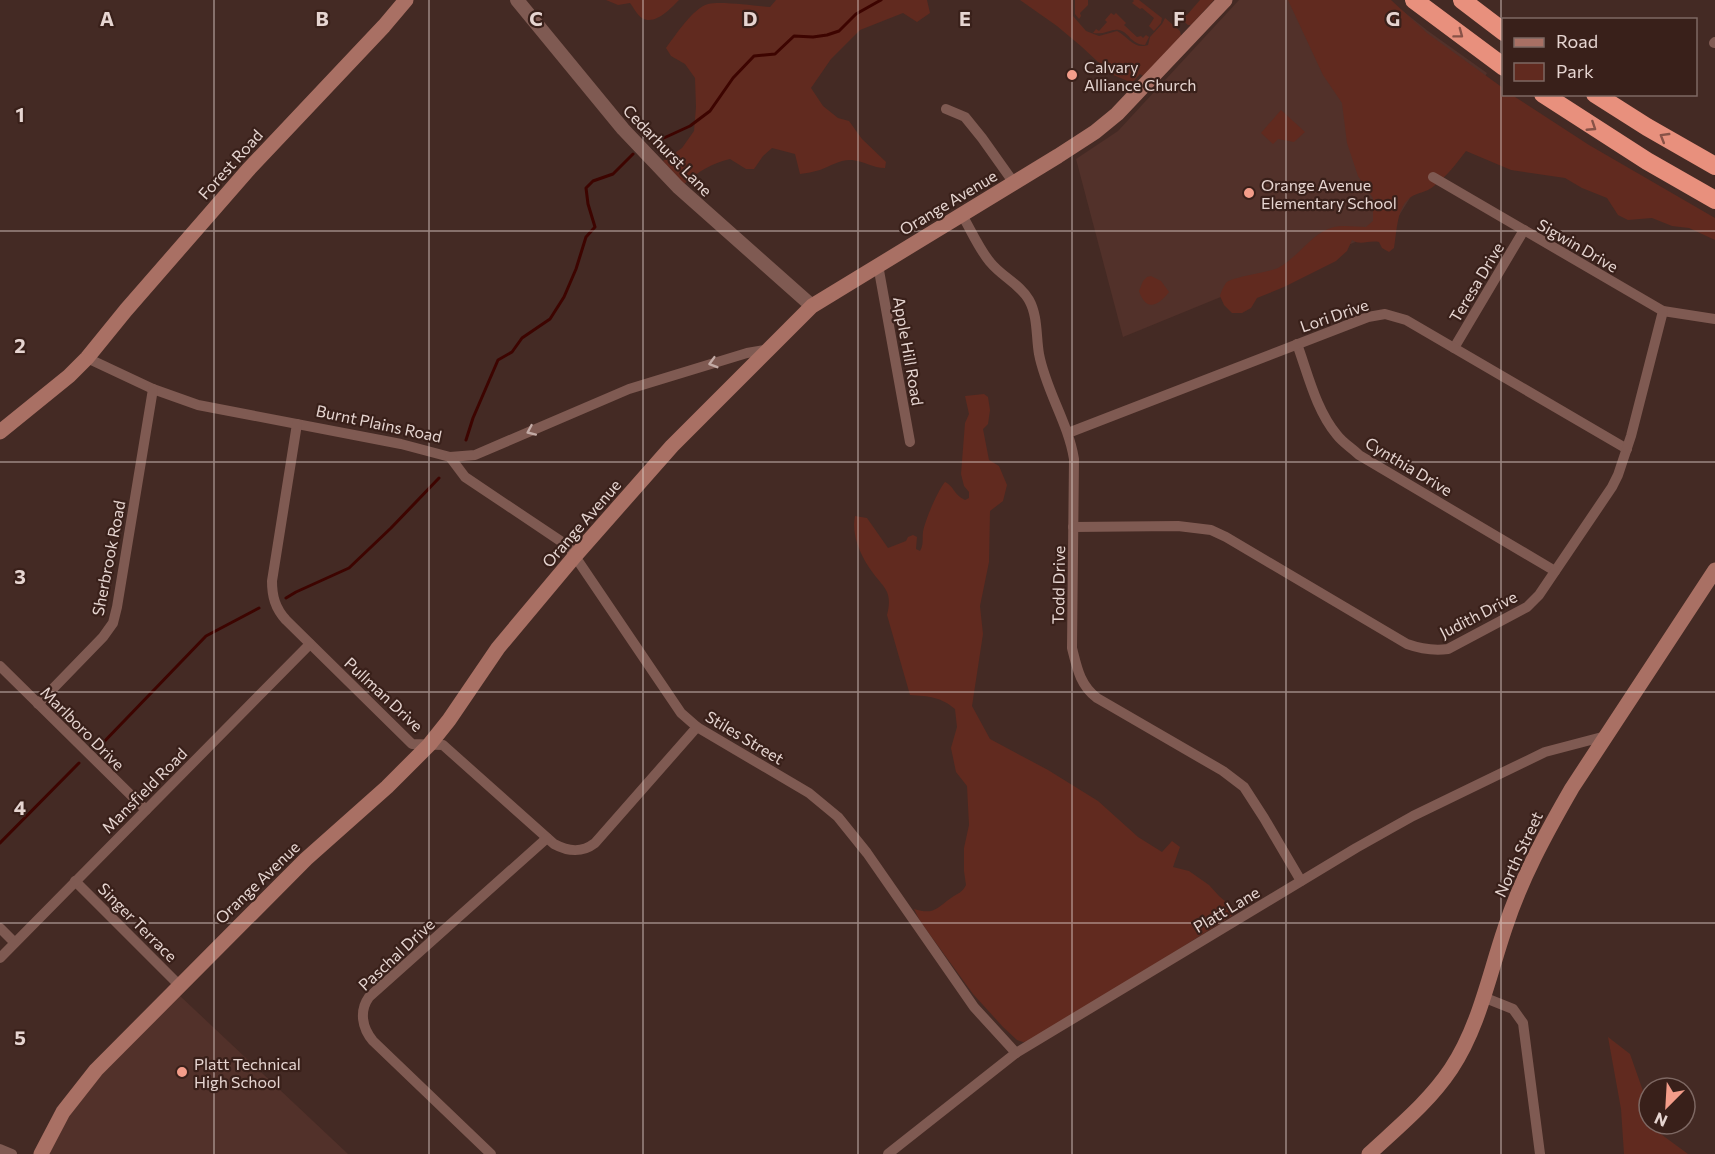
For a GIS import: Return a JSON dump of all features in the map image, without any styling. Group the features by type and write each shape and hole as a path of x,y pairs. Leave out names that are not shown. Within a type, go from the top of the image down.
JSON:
{"highway":[{"path":"1414,0 1502,66"},
{"path":"1462,0 1502,31"},
{"path":"1546,96 1647,161 1715,200"},
{"path":"1598,96 1715,166"}],"main road":[{"name":"Forest Road","path":"87,358 248,170 406,0"},
{"name":"Orange Avenue","path":"41,1154 63,1112 96,1070 306,859 387,787 429,745 449,720 498,648 575,556 708,408 812,306 1095,132 1117,114 1225,0"},
{"path":"0,432 69,376 87,358"},
{"name":"North Street","path":"1369,1154 1416,1111 1444,1078 1465,1045 1505,927 1550,826 1572,788 1715,570"}],"street":[{"name":"Cedarhurst Lane","path":"517,0 622,129 678,188 812,306"},
{"path":"946,109 964,117 1014,183"},
{"name":"Sigwin Drive","path":"1433,177 1663,311 1715,319"},
{"name":"Todd Drive","path":"962,215 989,261 1018,286 1031,302 1045,378 1068,433 1074,459 1072,648 1077,670 1086,688 1097,698 1223,771 1244,787 1301,881"},
{"name":"Teresa Drive","path":"1454,348 1524,230"},
{"name":"Apple Hill Road","path":"878,265 910,442"},
{"name":"Judith Drive","path":"1073,527 1178,526 1211,530 1407,644 1434,651 1448,649 1527,607 1539,595 1612,487 1623,464 1663,311"},
{"name":"Lori Drive","path":"1068,433 1368,317 1385,314 1406,320 1627,449"},
{"name":"Cynthia Drive","path":"1297,344 1319,405 1328,422 1338,436 1359,455 1555,571"},
{"name":"Burnt Plains Road","path":"87,358 153,389 214,409 401,444 450,458 475,455 629,389 747,353 770,349"},
{"name":"Sherbrook Road","path":"38,704 103,637 113,623 153,389"},
{"name":"Pullman Drive","path":"297,424 272,580 274,600 280,613 412,744 443,745 547,838 560,847 579,851 591,846 697,727"},
{"name":"Stiles Street","path":"450,458 465,477 568,546 681,713 697,727 809,793 838,817 860,844 974,1007 1016,1053"},
{"name":"Mansfield Road","path":"0,958 310,644"},
{"name":"Marlboro Drive","path":"0,666 146,810"},
{"name":"Platt Lane","path":"888,1154 1016,1053 1301,881 1413,816 1545,752 1606,736"},
{"name":"Paschal Drive","path":"492,1154 374,1041 366,1029 363,1011 369,997 547,838"},
{"name":"Singer Terrace","path":"75,881 179,985"},
{"path":"0,928 14,942"},
{"path":"1483,996 1513,1009 1523,1023 1540,1154"},
{"path":"0,1149 12,1154"}],"shaded area":[{"name":"Orange Avenue Elementary School","path":"1239,0 1389,0 1487,73 1392,227 1123,337 1076,159 1118,131"},
{"name":"Platt Technical High School","path":"179,995 348,1154 49,1154 65,1122 98,1078"}],"green space":[{"path":"606,0 679,0 662,15 647,20 639,15 630,3 618,5"},
{"path":"776,0 927,0 930,13 917,22 903,13 860,30 831,59 811,88 823,106 838,118 849,121 862,139 886,162 885,168 848,160 800,174 795,154 772,148 754,169 746,169 730,159 706,168 684,184 663,161 682,148 694,131 695,78 685,64 671,56 666,48 690,17 708,4 730,3 770,7"},
{"path":"1020,0 1073,0 1073,16 1086,31 1099,36 1117,31 1139,46 1148,45 1150,37 1165,18 1180,31 1181,36 1143,76 1140,74 1130,82 1111,74 1057,26"},
{"path":"1075,0 1088,0 1088,5 1080,13 1079,19 1075,14"},
{"path":"1133,0 1139,0 1162,18 1154,31 1149,26 1154,18 1132,3"},
{"path":"1200,0 1214,0 1191,25 1188,25 1180,18 1181,12 1187,15"},
{"path":"1288,0 1391,0 1427,33 1502,87 1502,96 1514,96 1589,145 1715,218 1715,240 1689,228 1672,226 1652,218 1628,220 1618,215 1607,198 1565,178 1511,170 1466,151 1439,182 1430,189 1414,195 1403,206 1399,215 1394,248 1389,252 1382,248 1379,242 1358,243 1352,240 1347,251 1336,261 1257,298 1251,308 1242,313 1232,313 1224,305 1220,296 1229,281 1278,268 1326,230 1338,226 1366,227 1373,221 1373,198 1358,176 1347,143 1342,103 1323,75"},
{"path":"1111,13 1114,15 1116,13 1126,23 1124,25 1137,37 1143,38 1146,35 1149,37 1145,45 1136,43 1119,30 1093,33 1096,29 1099,31"},
{"path":"1281,110 1305,132 1294,142 1278,139 1273,144 1261,133"},
{"path":"1151,276 1161,281 1169,292 1161,301 1152,305 1145,302 1139,291 1143,281"},
{"path":"984,394 988,397 990,410 988,424 983,429 989,460 999,466 1007,485 1003,501 990,511 989,562 980,606 983,634 972,706 990,739 1048,770 1098,801 1138,837 1162,852 1172,841 1180,847 1173,867 1189,871 1209,885 1238,912 1033,1041 1023,1042 1017,1040 1003,1027 973,994 920,921 914,909 934,910 966,885 964,848 969,825 967,786 956,772 951,748 957,727 955,709 934,698 910,695 887,615 888,595 865,560 854,531 855,516 867,518 888,548 906,541 913,535 917,537 916,549 920,551 926,520 945,482 961,498 965,500 969,498 969,492 964,486 961,474 965,423 969,414 965,396"},
{"path":"1608,1037 1630,1054 1638,1076 1637,1136 1663,1136 1688,1154 1624,1154 1621,1109"}],"waterway":[{"path":"653,143 690,126 710,111 733,78 754,56 775,54 794,36 813,37 839,31 856,14 881,0"},
{"path":"466,440 498,360 512,352 522,338 550,319 564,297 586,237 595,227 586,188 593,181 613,174 633,154"},
{"path":"286,598 349,568 439,478"},
{"path":"99,747 206,636 259,608"},
{"path":"0,843 79,763"}],"place":[{"name":"Calvary Alliance Church","path":"1072,75"},
{"name":"Orange Avenue Elementary School","path":"1249,193"},
{"name":"Platt Technical High School","path":"182,1072"}]}
